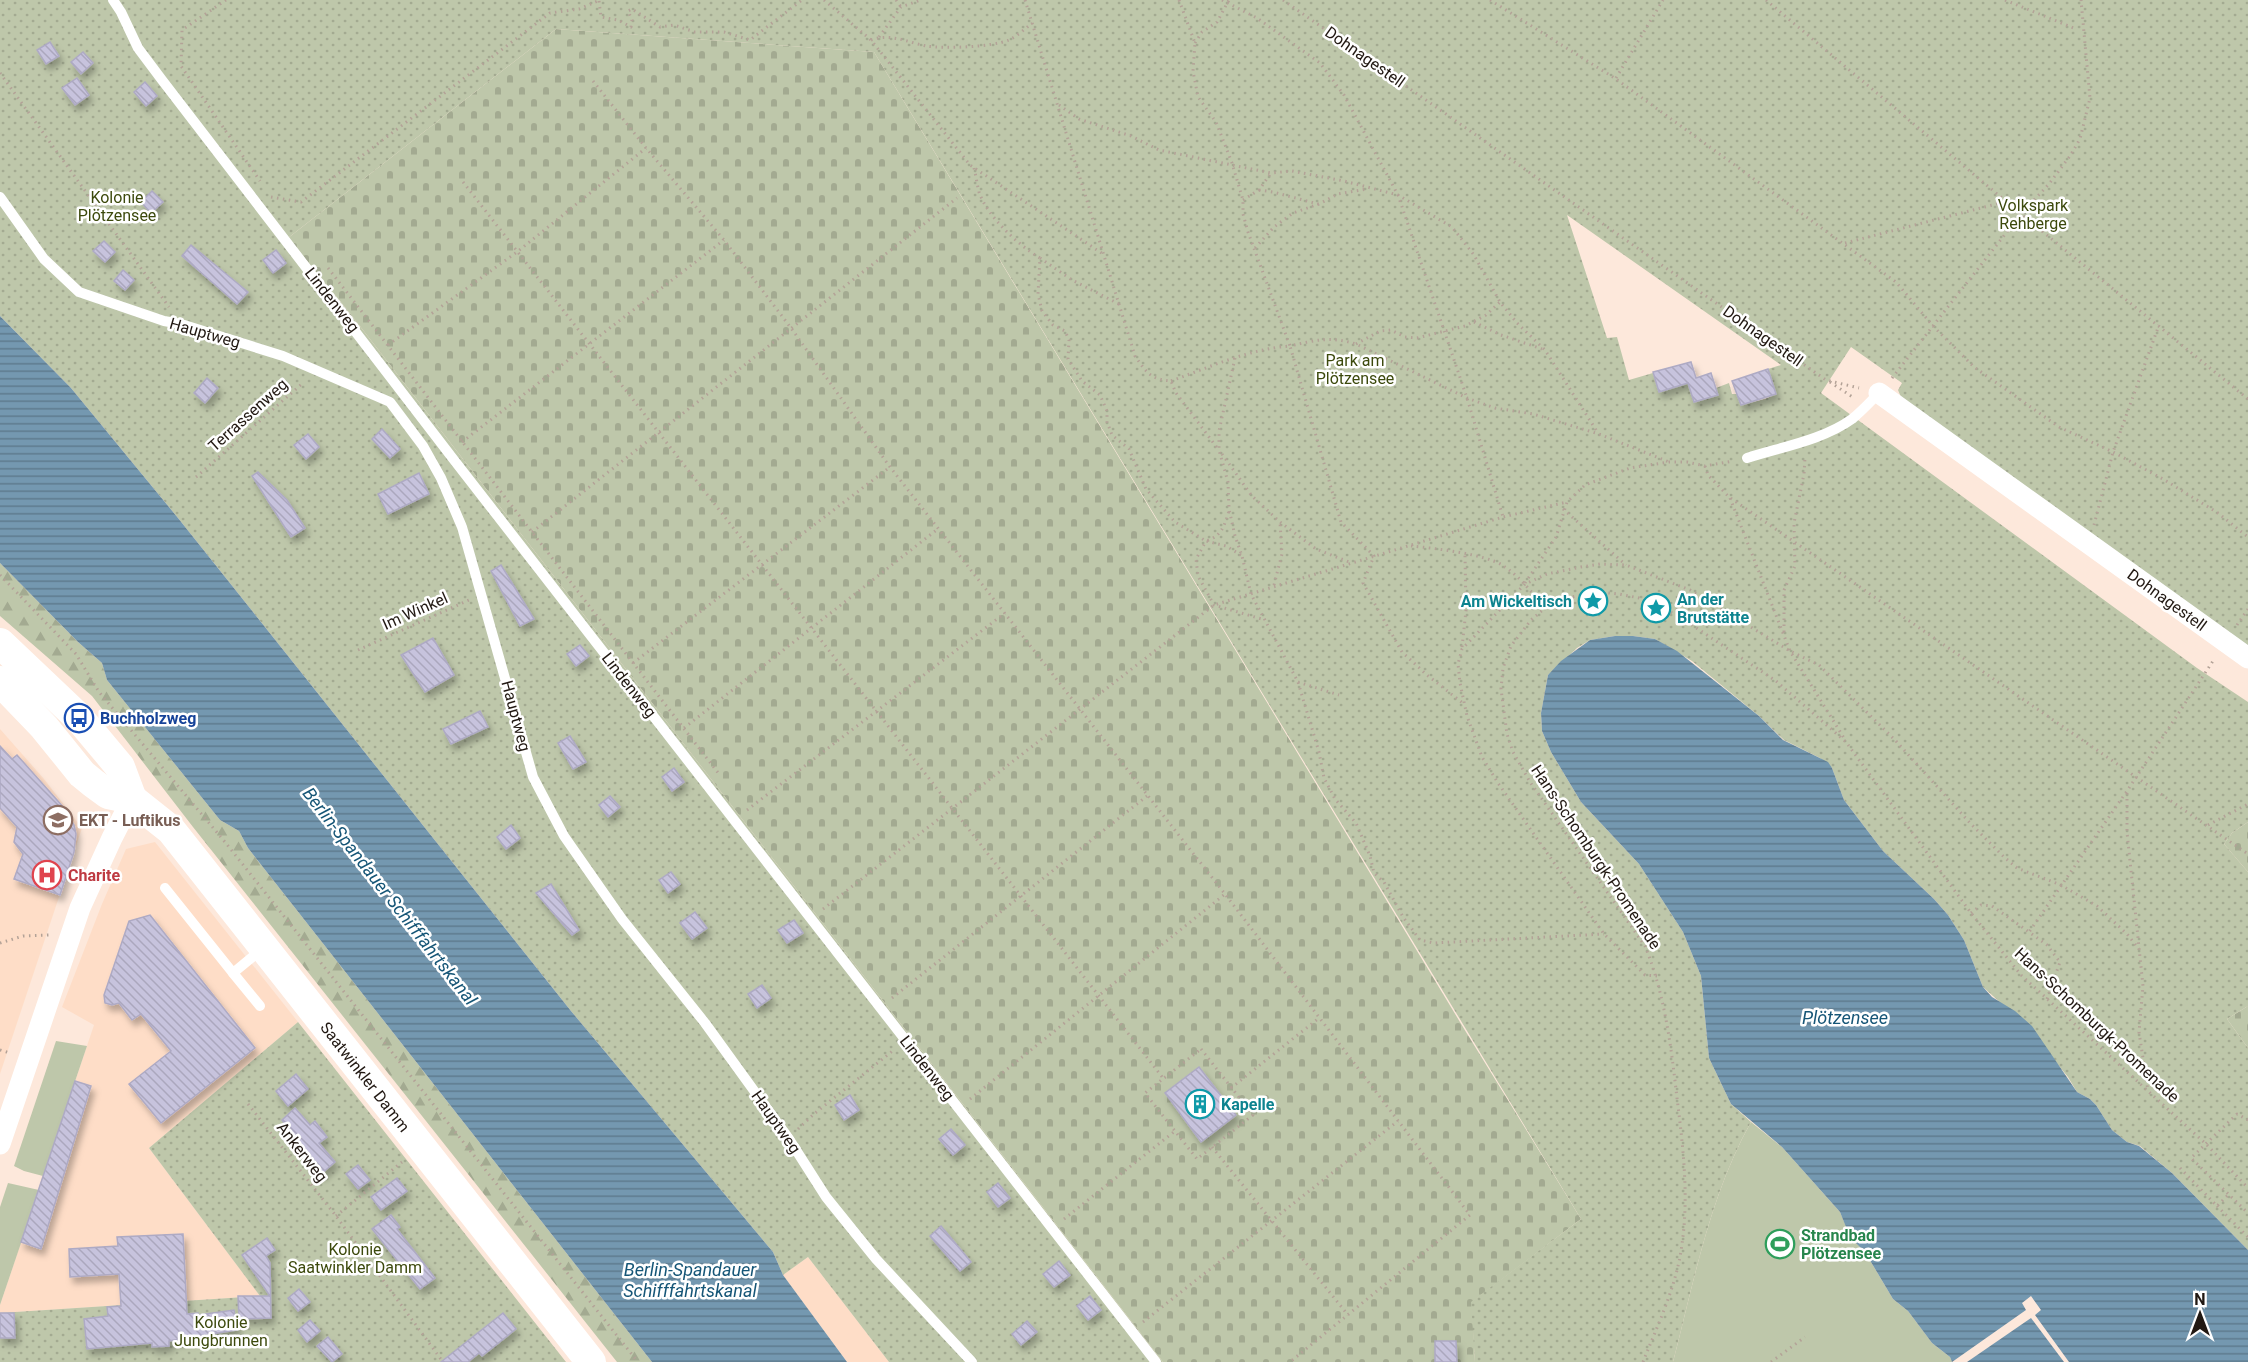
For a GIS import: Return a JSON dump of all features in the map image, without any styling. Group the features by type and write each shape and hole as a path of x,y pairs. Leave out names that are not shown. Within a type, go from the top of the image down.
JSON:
{"main road":[{"path":"0,643 79,718 120,767 132,799"},
{"name":"Saatwinkler Damm","path":"0,681 44,727 82,774 108,794 132,799 171,831 591,1362"}],"street":[{"name":"Dohnagestell","path":"1879,393 2248,658"},
{"path":"0,1144 80,908 132,799"}],"lane":[{"name":"Lindenweg","path":"113,0 138,48 437,437 1156,1362"},
{"name":"Hauptweg","path":"0,197 44,259 79,292 164,321 181,324 283,356 390,402 423,446 441,478 462,527 533,777 564,836 622,919 705,1023 789,1139 826,1197 876,1259 972,1362"},
{"path":"1747,458 1840,427 1854,418 1879,393"},
{"path":"423,446 437,437"},
{"path":"165,888 260,1006"},
{"path":"234,973 263,948"}],"path":[{"path":"226,0 182,30 181,66 271,197 301,202 550,13 579,9 599,0 601,18 618,20 631,27 632,20 628,11 632,9 660,27 674,25 695,32 724,32 750,40 802,0"},
{"path":"824,0 871,40 970,165 1104,255"},
{"path":"896,0 901,7"},
{"path":"879,38 901,7 921,0"},
{"path":"1025,0 1135,356 1148,374 1159,380 1171,381 1270,347 1337,338 1356,344 1467,398 1496,408 1533,414 1599,434 1669,462"},
{"path":"1179,0 1195,43 1193,71 1198,97 1216,122 1232,163 1243,200 1243,214 1248,232 1290,346 1341,522 1374,556"},
{"path":"1222,0 1257,18 1320,63 1344,95 1398,195 1467,398 1503,516"},
{"name":"Dohnagestell","path":"1283,0 1826,380 1879,393"},
{"path":"1490,0 1616,79 1845,243 1896,282 1974,367 2059,427 2163,479 2218,513 2248,537"},
{"path":"1616,79 1663,0"},
{"path":"1766,0 2021,214 2248,399"},
{"path":"2006,0 2076,29"},
{"path":"1879,393 2021,214 2049,184 2080,139 2090,98 2080,0"},
{"path":"1195,43 1202,32 1217,22 1229,2"},
{"path":"871,40 894,38 928,46 955,48 1010,39 1032,23"},
{"path":"0,73 181,324"},
{"path":"593,81 724,240 791,328 890,467 1225,894 1470,1215 1290,1362"},
{"path":"1057,104 1079,119 1131,136 1159,150 1232,163 1271,173 1292,171 1398,195 1452,227 1474,255 1500,302 1545,351 1599,434"},
{"path":"388,345 517,252 646,148"},
{"path":"974,168 979,193 1008,233 1027,250 1072,280 1119,304"},
{"path":"1243,200 1259,190 1271,173"},
{"path":"463,182 1163,1078"},
{"path":"1255,248 1274,227 1293,213 1319,204 1338,194 1368,189"},
{"path":"1259,190 1319,204"},
{"path":"532,532 957,198"},
{"path":"1845,243 2008,201"},
{"path":"462,442 724,240"},
{"path":"1040,258 1038,294 1042,311 1053,325 1065,331 1069,340 1068,359 1082,381 1100,395 1107,411 1107,422 1112,435 1129,449 1146,489 1175,522 1206,542 1226,546 1242,556"},
{"path":"1356,344 1380,331 1391,330 1405,337 1417,338 1444,332 1474,322 1500,302"},
{"path":"1474,322 1501,335 1545,351"},
{"path":"2089,544 2113,452 2159,325"},
{"path":"1235,358 1219,431 1219,450 1228,482 1229,509 1235,537 1251,594 1298,682 1319,752 1324,778 1335,799 1356,823 1370,856 1374,873 1384,882 1403,917 1420,940 1434,944 1604,934"},
{"name":"Terrassenweg","path":"196,477 316,370"},
{"path":"1171,381 1176,393 1252,496 1280,522 1316,549 1351,563"},
{"path":"1785,638 1784,590 1795,566 1794,523 1804,474 1806,440"},
{"path":"1462,649 1525,584 1556,537 1567,502 1585,485 1630,468 1669,462 1687,462 1705,466 1747,458"},
{"path":"1705,466 1708,475 1729,496 2248,854"},
{"path":"633,663 890,467"},
{"path":"1729,496 1790,651 1846,742"},
{"path":"823,909 1214,605 1503,516 1567,502"},
{"path":"1229,509 1223,530 1216,538 1206,542 1196,559 1198,576 1214,605 1265,620"},
{"path":"1563,509 1626,565"},
{"path":"1274,586 1282,554 1280,522"},
{"path":"684,728 939,528"},
{"path":"1409,545 1465,554 1501,564 1525,584 1545,608"},
{"path":"1465,554 1466,611 1458,664 1465,705 1482,758 1604,934 1645,975 1657,976"},
{"path":"1374,556 1363,583 1402,652 1465,705"},
{"path":"1525,584 1547,574 1581,567 1600,564 1626,565 1690,590 1790,651 1819,665 1895,740 2004,857 2017,868 2061,885 2097,906 2127,934 2139,949"},
{"path":"0,575 76,654 99,692 225,842 638,1362"},
{"name":"Hans-Schomburgk-Promenade","path":"1644,1362 1667,1301 1682,1246 1685,1208 1678,1105 1657,976 1645,946 1530,782 1513,752 1507,734 1501,689 1503,668 1515,640 1531,620 1545,608 1571,597 1599,592 1639,598 1677,615 1776,681 1846,742 1971,913 2021,975 2205,1144 2248,1188"},
{"name":"Im Winkel","path":"358,650 482,594"},
{"path":"747,810 1005,613"},
{"path":"2029,932 2226,643"},
{"path":"1298,682 1339,695"},
{"path":"2127,791 2127,832 2143,986 2139,1032 2148,1091"},
{"path":"892,998 1147,796"},
{"path":"2208,825 2248,804"},
{"path":"970,1099 1225,894"},
{"path":"1971,913 1981,905 1992,906 2047,945 2060,963 2047,999"},
{"path":"0,943 23,936 47,934 52,936"},
{"path":"1231,1088 1319,1018"},
{"path":"789,1139 814,1114 905,1041"},
{"path":"1201,1049 1253,1115 1197,1159 1145,1093 1163,1078 1201,1049"},
{"path":"0,1050 11,1053"},
{"name":"Ankerweg","path":"248,1104 336,1216 443,1362"},
{"path":"2248,1120 2237,1114 2191,1158 2248,1213"},
{"path":"1143,1322 1398,1121"},
{"path":"1063,1219 1175,1131"},
{"path":"1212,1147 1348,1315"},
{"path":"336,1216 406,1159"},
{"path":"2180,1168 2248,1237"},
{"path":"2217,1206 2229,1194"},
{"path":"1771,1362 1805,1337"}],"shaded area":[{"path":"0,729 44,779 82,828 0,1074"},
{"path":"155,842 298,1022 149,1148 260,1296 0,1313 0,1305 94,1025 62,1007 126,849"},
{"path":"808,1257 889,1362 847,1362 783,1275"}],"green space":[{"path":"0,0 2248,0 2248,647 1903,402 1898,390 1902,383 1851,347 1821,393 2197,668 2248,702 2248,822 2232,833 2224,844 2248,872 2248,1006 2227,1019 2248,1048 2248,1250 2172,1173 2140,1146 2127,1142 2112,1130 2096,1105 2077,1092 2068,1077 2015,1012 2003,1005 1983,987 1964,940 1948,915 1883,851 1844,800 1832,768 1820,758 1784,740 1759,716 1692,661 1655,639 1615,636 1590,640 1577,648 1548,675 1541,713 1542,731 1551,752 1581,802 1639,864 1683,932 1701,976 1709,1058 1731,1104 1751,1122 1724,1179 1704,1239 1673,1362 1475,1362 1471,1302 1581,1219 874,52 556,29 288,238 349,312 1163,1362 889,1362 808,1257 783,1275 773,1252 571,1011 178,518 71,388 0,316","holes":["1567,215 1781,365 1768,369 1776,394 1741,405 1737,394 1732,394 1729,383 1716,388 1718,395 1695,402 1688,383 1659,392 1653,373 1629,380 1617,337 1607,338"]},
{"path":"556,29 874,52 1581,1219 1472,1302 1475,1362 1163,1362 349,312 288,238"},
{"path":"0,563 78,642 102,663 107,680 220,820 239,831 248,848 652,1362 617,1362 92,696 0,616"},
{"path":"2248,822 2248,872 2224,844 2232,833"},
{"path":"2248,1006 2248,1048 2227,1019"},
{"name":"Kolonie Saatwinkler Damm","path":"298,1022 566,1362 0,1362 0,1313 260,1296 149,1148"},
{"path":"56,1041 87,1046 43,1176 14,1166"},
{"name":"Strandbad Plötzensee","path":"1751,1122 1782,1147 1840,1212 1850,1236 1865,1252 1893,1299 1908,1311 1932,1343 1950,1357 1952,1362 1673,1362 1704,1239 1724,1179"},
{"path":"8,1183 39,1190 0,1305 0,1207"}],"water":[{"name":"Berlin-Spandauer Schifffahrtskanal","path":"0,316 71,388 178,518 571,1011 773,1252 783,1275 847,1362 652,1362 248,848 239,831 220,820 107,680 102,663 78,642 0,563"},
{"name":"Plötzensee","path":"1615,636 1655,639 1677,651 1759,716 1783,740 1828,762 1844,800 1883,851 1948,915 1964,940 1983,987 1992,997 2015,1011 2032,1026 2077,1092 2096,1105 2112,1130 2127,1142 2139,1146 2172,1173 2248,1250 2248,1362 1952,1362 1950,1357 1932,1343 1908,1311 1893,1299 1865,1252 1850,1237 1840,1212 1782,1147 1731,1104 1709,1058 1701,976 1683,932 1639,864 1581,802 1551,752 1542,731 1541,713 1548,675 1561,661 1590,640"}],"pier":[{"path":"2031,1296 2041,1310 2035,1315 2069,1362 2064,1362 2031,1318 1967,1362 1952,1362 2026,1310 2022,1303"}],"building":[{"path":"50,42 59,56 46,64 37,50"},
{"path":"83,52 93,63 81,74 71,62"},
{"path":"77,78 89,95 75,105 62,88"},
{"path":"145,82 157,96 146,106 134,92"},
{"path":"152,191 163,202 151,213 141,202"},
{"path":"104,241 115,252 105,262 93,251"},
{"path":"191,245 248,292 237,304 182,256"},
{"path":"276,250 286,263 273,273 263,260"},
{"path":"123,270 134,280 125,290 114,281"},
{"path":"1691,362 1696,378 1711,373 1718,395 1694,402 1688,383 1659,392 1653,372"},
{"path":"1768,369 1776,394 1741,405 1732,381"},
{"path":"207,378 218,388 205,403 194,393"},
{"path":"382,429 400,449 390,458 372,439"},
{"path":"308,434 319,447 306,459 294,445"},
{"path":"258,472 287,500 305,528 291,537 252,476"},
{"path":"419,473 429,494 388,514 378,494"},
{"path":"501,565 534,619 520,626 491,571"},
{"path":"433,638 454,675 425,692 401,655"},
{"path":"580,645 589,656 576,666 567,654"},
{"path":"480,711 488,727 451,744 443,729"},
{"path":"570,736 586,762 573,769 558,743"},
{"path":"0,746 12,759 17,755 65,809 74,825 76,834 74,852 60,895 14,879 23,854 14,842 17,827 0,808"},
{"path":"674,768 684,782 672,791 662,777"},
{"path":"610,796 620,807 608,817 599,805"},
{"path":"511,825 520,838 506,849 497,837"},
{"path":"671,872 680,884 668,893 659,880"},
{"path":"551,884 579,930 572,935 536,893"},
{"path":"695,912 707,928 692,939 680,923"},
{"path":"150,915 255,1048 161,1123 129,1084 171,1051 141,1014 132,1020 119,1003 112,1005 105,1003 104,995 129,921"},
{"path":"794,920 803,933 787,943 778,930"},
{"path":"762,985 771,998 757,1008 748,994"},
{"name":"Kapelle","path":"1199,1067 1236,1115 1201,1142 1165,1093"},
{"path":"296,1074 308,1089 288,1106 276,1091"},
{"path":"75,1081 91,1086 41,1249 21,1242"},
{"path":"850,1095 859,1110 844,1120 835,1105"},
{"path":"295,1108 310,1125 315,1121 327,1137 319,1143 335,1162 320,1175 311,1163 314,1161 282,1120"},
{"path":"951,1129 965,1145 953,1155 939,1139"},
{"path":"358,1165 370,1180 358,1189 346,1174"},
{"path":"397,1178 407,1191 381,1210 371,1197"},
{"path":"998,1183 1010,1198 998,1207 987,1192"},
{"path":"391,1215 400,1227 397,1229 435,1278 420,1289 372,1229"},
{"path":"941,1226 971,1262 960,1271 930,1236"},
{"path":"183,1234 187,1314 198,1313 198,1315 234,1310 237,1330 169,1341 169,1346 152,1347 152,1343 87,1349 84,1319 108,1316 107,1307 121,1306 119,1274 70,1277 69,1249 118,1246 117,1237"},
{"path":"267,1238 275,1250 266,1256 270,1263 271,1318 239,1319 238,1296 270,1296 242,1255"},
{"path":"1059,1261 1070,1275 1054,1287 1043,1274"},
{"path":"299,1289 310,1302 298,1311 288,1298"},
{"path":"1090,1296 1101,1310 1088,1320 1077,1306"},
{"path":"0,1313 14,1313 15,1338 0,1338"},
{"path":"503,1313 516,1329 482,1356 479,1353 468,1362 441,1362"},
{"path":"310,1320 320,1331 307,1342 298,1330"},
{"path":"1027,1321 1037,1332 1021,1345 1012,1334"},
{"path":"328,1337 342,1354 332,1362 317,1346"},
{"path":"1435,1341 1456,1341 1457,1362 1435,1362"}],"place":[{"name":"Am Wickeltisch","path":"1593,601"},
{"name":"An der Brutstätte","path":"1656,608"},
{"name":"Buchholzweg","path":"79,718"},
{"name":"EKT - Luftikus","path":"58,820"},
{"name":"Charite","path":"47,875"},
{"name":"Kapelle","path":"1200,1104"},
{"name":"Strandbad Plötzensee","path":"1780,1244"}],"park label":[{"name":"Kolonie Plötzensee","path":"117,206"},
{"name":"Volkspark Rehberge","path":"2033,214"},
{"name":"Park am Plötzensee","path":"1355,369"},
{"name":"Kolonie Jungbrunnen","path":"221,1331"}]}
